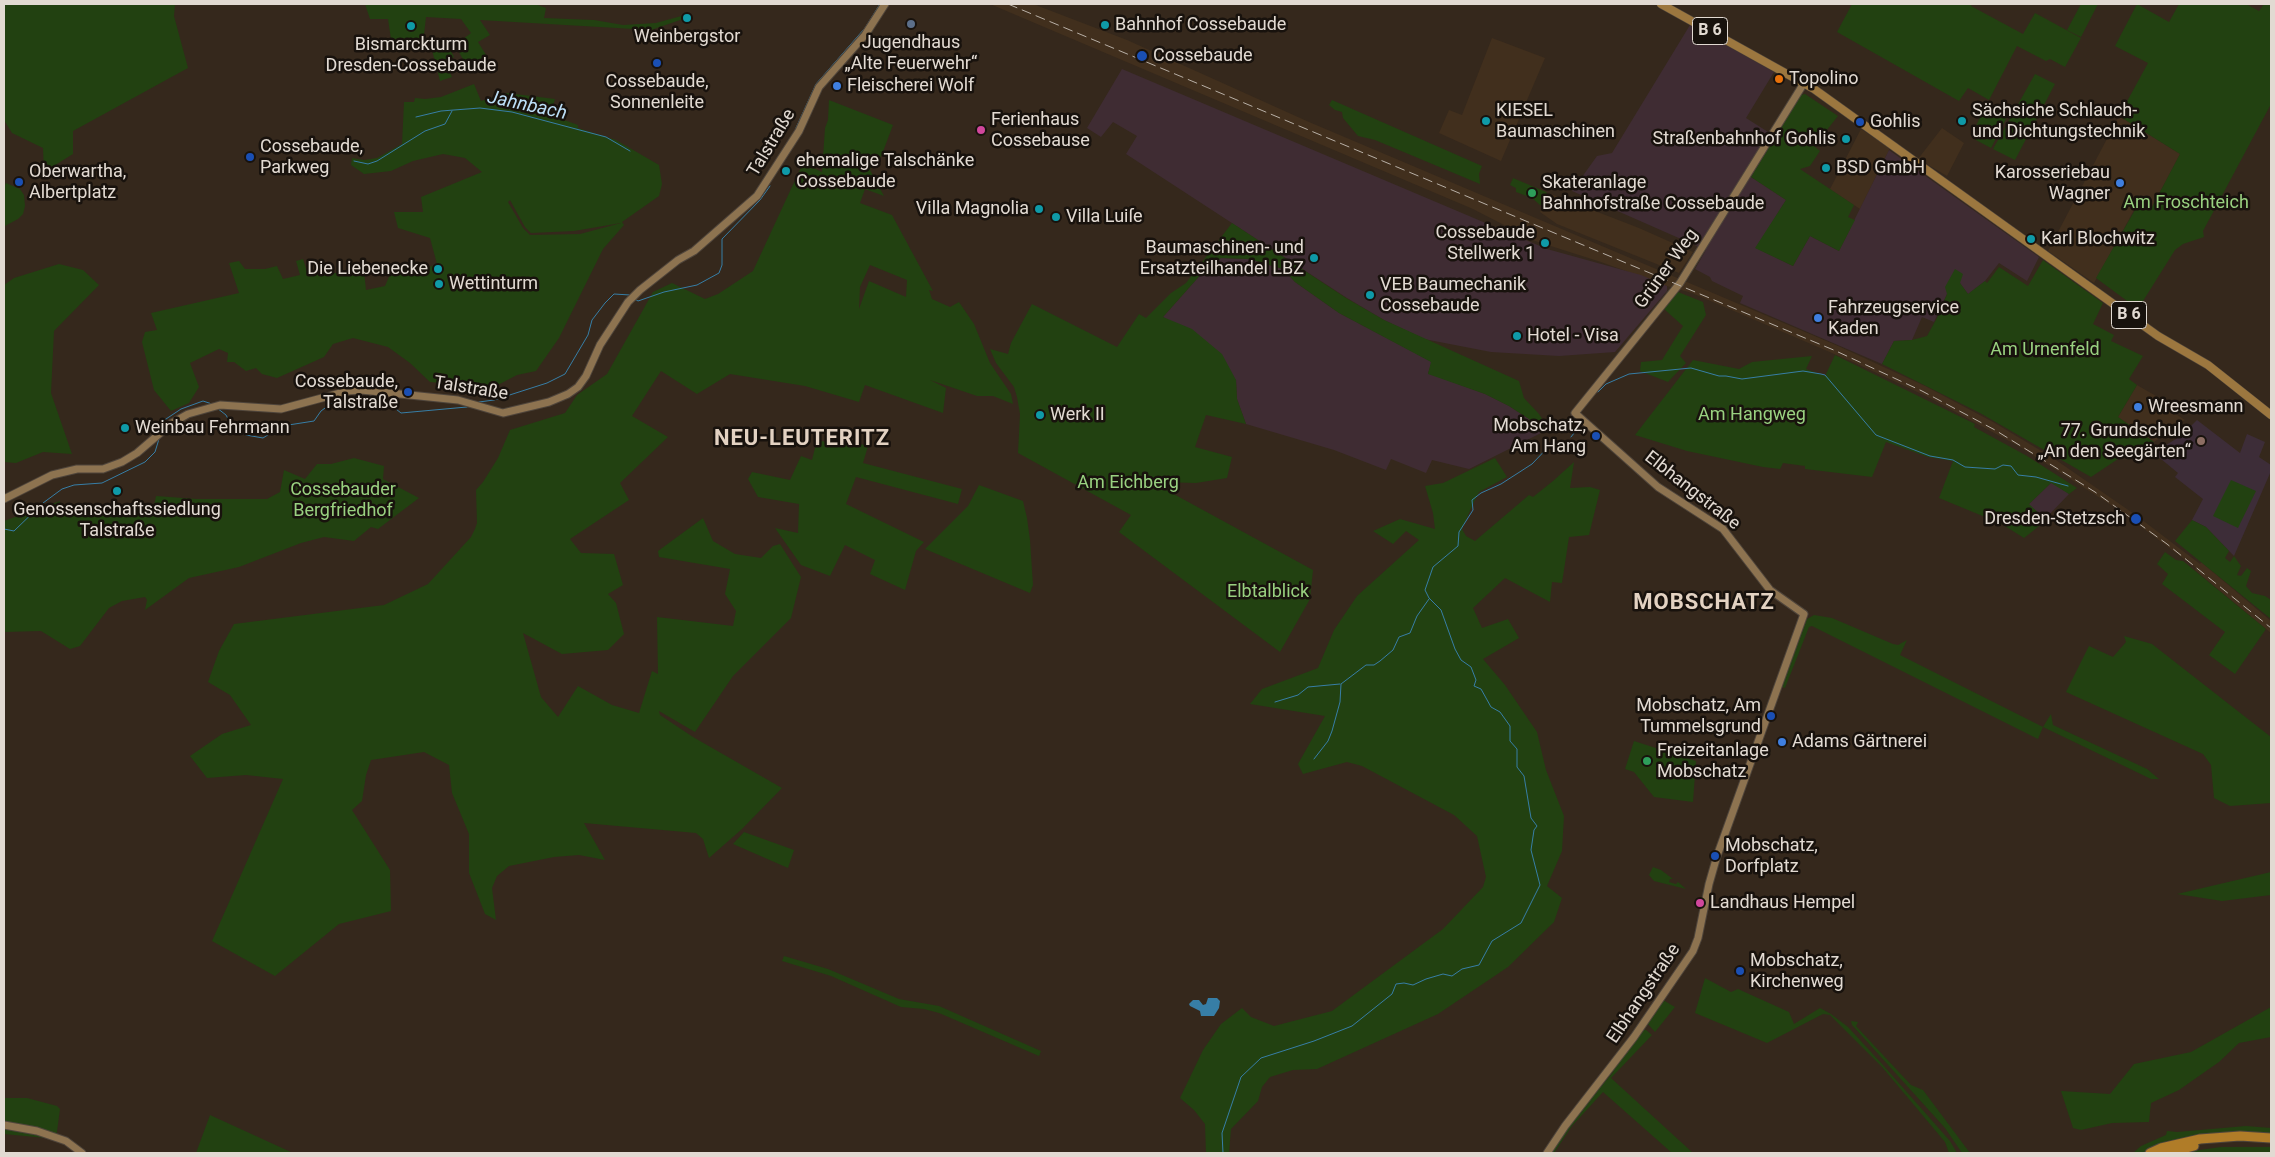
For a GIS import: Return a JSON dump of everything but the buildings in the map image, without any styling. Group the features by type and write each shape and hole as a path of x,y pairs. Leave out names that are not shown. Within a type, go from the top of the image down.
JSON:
{"highway":[{"path":"2150,1153 2169,1145 2200,1139 2240,1136 2271,1138"},
{"path":"2168,1153 2204,1144 2271,1143"}],"main road":[{"name":"B 6","path":"1661,4 1804,83 2158,336 2208,365 2271,415"}],"street":[{"name":"Talstraße","path":"4,499 52,475 77,469 103,469 122,462 137,453 172,423 188,414 220,404 281,409 348,391 361,390 458,400 499,413 549,402 568,394 578,387 586,376 600,345 628,302 678,260 694,251 757,196 799,131 819,87 865,35 885,4"},
{"name":"Grüner Weg","path":"1575,413 1680,282 1804,83"},
{"name":"Elbhangstraße","path":"1547,1153 1565,1126 1639,1031 1693,951 1698,938 1714,865 1804,614 1770,590 1723,529 1663,490 1575,413"},
{"path":"4,1125 37,1131 66,1141 82,1153"}],"shaded area":[{"path":"990,4 1033,4 1127,40 1309,122 1838,346 1925,386 1993,422 2053,458 2137,516 2200,564 2201,562 2271,621 2271,633 2195,570 2196,568 2119,510 2020,447 1926,396 1853,362 1692,293 1535,241 1473,209"},
{"path":"1690,25 1774,72 1746,118 1776,137 1751,177 1786,200 1756,248 1793,266 1810,236 1839,251 1889,150 2039,257 2027,281 1999,263 1985,281 1968,294 1960,283 1947,294 1934,322 1922,317 1912,340 1894,341 1882,364 1740,303 1743,296 1712,281 1710,277 1695,269 1706,250 1572,191 1597,156 1612,153"},
{"path":"1492,38 1545,58 1501,161 1439,133 1449,110 1462,115"},
{"path":"1122,69 1547,249 1641,275 1667,286 1667,291 1615,352 1559,356 1491,352 1424,339 1384,320 1347,298 1126,154 1137,136 1113,122 1101,137 1087,128"},
{"path":"2119,116 2180,154 2152,207 2139,201 2094,283 2048,251"},
{"path":"1942,128 1964,143 1947,176 1918,159"},
{"path":"1861,129 1890,148 1860,209 1830,189"},
{"path":"1551,194 1639,228 1693,252 1679,273 1557,224 1540,212"},
{"path":"1220,258 1249,259 1283,269 1295,282 1339,313 1432,362 1428,373 1485,394 1509,406 1529,419 1541,433 1469,469 1432,460 1426,473 1391,459 1386,470 1334,450 1246,424 1237,399 1236,380 1163,317 1203,272"},
{"path":"2137,385 2156,396 2154,400 2185,420 2154,442 2118,417"},
{"path":"2197,420 2240,453 2247,434 2265,442 2259,457 2271,465 2271,471 2234,556 2206,527 2192,520 2203,499 2175,477 2178,473 2155,454 2156,451 2181,436"},
{"path":"2052,482 2069,494 2045,519 2028,505"}],"green space":[{"path":"4,4 175,4 174,16 188,68 73,131 73,154 44,172 43,148 12,133 4,120"},
{"path":"365,4 535,4 546,8 544,18 594,20 623,25 656,23 685,15 686,18 651,30 480,20 490,35 478,42 488,58 474,62 468,68 455,45 471,33 461,19 426,17 424,35 426,38 392,46 388,19 370,19"},
{"path":"1852,4 1972,4 1971,6 2023,34 2035,13 2081,38 2065,67 2050,59 2046,61 2017,46 1989,100 1968,88 1959,101 1837,32"},
{"path":"2081,4 2098,4 2081,37 2067,30"},
{"name":"Am Froschteich","path":"2137,4 2169,22 2179,4 2246,4 2259,11 2264,4 2271,4 2271,104 2203,231 2204,237 2183,244 2175,250 2138,309 2096,278 2140,201 2152,207 2180,154 2119,116 2148,63 2115,46"},
{"path":"440,45 442,51 449,47 454,57 450,59 452,66 448,68 452,77 440,81 432,50"},
{"path":"2035,74 2055,84 2015,160 1993,149"},
{"path":"474,84 481,101 507,93 555,99 550,115 578,125 578,128 616,140 659,165 662,184 659,196 622,222 624,225 603,249 559,338 536,371 517,375 492,388 430,382 410,363 388,347 353,338 333,344 324,357 277,378 262,374 256,368 246,371 234,362 227,362 228,353 219,349 190,363 199,387 189,403 171,411 154,390 142,342 145,332 157,330 151,313 239,293 229,263 239,261 245,269 265,269 277,266 283,279 300,275 296,261 303,259 308,275 364,271 366,290 385,286 392,270 414,265 424,269 437,264 430,238 398,228 394,212 423,212 421,197 482,172 465,158 443,154 413,161 391,171 364,174 351,165 352,158 364,160 377,158 402,144 404,102 414,102 415,98 441,97","holes":["510,200 525,227 531,233 574,231 621,223 580,234 530,235 523,228 508,202"]},
{"path":"1805,94 1838,116 1814,146 1820,151 1810,166 1800,169 1854,205 1848,217 1855,220 1839,251 1810,236 1793,266 1755,248 1786,200 1751,177 1801,95"},
{"path":"829,100 893,125 881,157 874,155 870,170 884,196 865,189 860,203 892,215 933,291 929,290 932,299 950,307 959,302 974,324 990,363 1011,394 1013,404 993,396 977,396 930,380 946,388 943,413 865,385 859,402 805,386 730,374 697,394 661,371 632,416 668,437 620,483 629,500 570,539 581,553 614,554 623,585 608,594 616,603 624,634 608,650 562,654 523,633 541,697 558,717 578,686 612,705 639,713 652,671 658,674 657,617 733,626 736,611 725,594 730,569 659,557 658,551 703,518 713,541 735,554 761,558 773,546 780,544 801,577 791,618 733,676 695,732 659,711 660,715 693,737 782,788 742,829 709,858 703,839 696,833 584,823 605,860 579,855 554,857 509,866 497,876 492,888 496,920 485,914 469,873 469,834 452,793 449,765 424,752 371,760 366,775 362,801 352,810 390,870 391,911 339,924 275,976 212,941 283,779 246,775 207,778 190,756 222,734 251,725 230,695 208,682 219,651 234,624 384,605 428,584 471,537 477,523 476,490 498,458 510,430 565,413 577,395 607,374 653,292 672,283 705,299 718,294 753,271 803,163 822,172 825,128 828,120","holes":["870,265 907,280 906,297 869,281 859,309 860,287"]},
{"path":"1332,100 1482,166 1479,174 1480,184 1375,140 1358,136 1343,118 1342,112 1335,110 1329,105"},
{"path":"1986,104 2008,115 1991,148 1974,139 1972,135"},
{"name":"Skateranlage Bahnhofstraße Cossebaude","path":"1513,178 1546,192 1543,204 1540,205 1532,198 1516,192 1516,188 1510,185"},
{"path":"6,183 20,189 24,195 25,206 23,214 18,219 5,226 4,187"},
{"path":"1232,223 1346,298 1384,320 1519,381 1524,398 1539,414 1549,429 1541,433 1529,419 1509,406 1485,394 1428,374 1431,362 1339,313 1295,282 1283,269 1249,259 1221,258 1203,272 1163,317 1192,329 1222,354 1236,380 1237,399 1246,424 1206,415 1195,447 1232,457 1227,478 1196,483 1161,482 1159,486 1313,570 1310,599 1280,652 1119,532 1131,515 1018,453 1020,414 1017,397 1014,387 996,363 990,349 1008,354 1011,343 1032,304 1117,347 1139,314 1146,318 1171,293 1186,283"},
{"name":"Am Urnenfeld","path":"2043,260 2103,303 2093,324 2114,335 2111,341 2143,356 2129,379 2137,385 2118,417 2154,442 2118,459 2091,477 1980,413 1882,364 1894,341 1912,340 1927,336 1947,294 1945,287 1955,269 1963,274 1960,283 1968,294 1985,281 1987,283 1999,267 2028,286"},
{"path":"59,264 83,270 99,285 54,331 51,393 72,454 43,452 16,463 4,462 4,285 14,278"},
{"path":"1678,292 1703,302 1706,315 1680,356 1686,363 1668,382 1640,371 1641,362 1662,360 1683,326 1664,309"},
{"name":"Am Hangweg","path":"1835,355 1975,424 1974,427 2027,456 2077,488 2069,494 2051,483 2029,504 2045,519 2043,523 2024,538 1992,518 1985,517 1939,498 1953,461 1928,457 1886,442 1872,477 1805,469 1805,466 1783,463 1780,469 1763,467 1687,451 1635,435 1693,360 1739,369 1752,362 1812,356 1806,369 1825,376"},
{"path":"833,437 868,446 863,463 962,489 958,504 856,477 846,504 924,542 916,551 905,590 870,574 875,560 845,545 830,576 801,565 775,528 798,533 799,504 758,497 748,479 752,472 790,480 801,456 812,460 817,440 831,443"},
{"name":"Cossebauder Bergfriedhof","path":"354,458 384,466 383,479 419,498 378,529 371,527 354,541 324,537 301,543 239,567 189,578 145,610 147,600 145,597 122,601 109,608 80,646 70,649 41,631 4,632 4,521 60,501 62,515 152,515 156,496 197,499 267,499 280,492 284,470 305,479 317,464 331,464"},
{"path":"1495,458 1507,477 1479,492 1473,504 1462,529 1466,536 1475,541 1529,495 1533,497 1574,462 1570,488 1590,487 1600,490 1589,535 1569,537 1562,583 1552,582 1550,602 1505,578 1473,608 1482,628 1508,619 1519,638 1483,659 1505,685 1537,732 1546,770 1564,816 1562,851 1547,886 1562,898 1554,922 1508,967 1438,1014 1317,1069 1293,1070 1270,1077 1262,1087 1258,1101 1231,1129 1229,1153 1206,1153 1205,1124 1194,1110 1180,1098 1203,1050 1221,1024 1242,1008 1251,1017 1274,1026 1332,1011 1443,929 1483,887 1486,877 1477,836 1454,815 1362,766 1347,762 1303,774 1298,764 1325,716 1250,704 1262,689 1318,668 1334,630 1357,596 1419,540 1406,531 1393,544 1373,531 1400,519 1435,529 1433,513 1425,486 1443,483"},
{"path":"2231,480 2256,491 2238,528 2213,516"},
{"path":"979,485 1023,501 1030,540 1033,585 1030,593 925,549 968,506"},
{"path":"2192,520 2206,527 2229,551 2225,558 2230,562 2234,556 2241,566 2237,575 2241,576 2247,568 2251,571 2246,586 2252,593 2265,596 2271,600 2271,619 2175,541"},
{"path":"2165,552 2176,560 2183,561 2266,629 2235,674 2209,655 2225,632 2162,584 2168,574 2157,564"},
{"path":"1814,615 1832,618 1893,644 1898,645 1907,640 1900,655 2043,727 2038,739 1812,626 1809,627 1785,688 1782,687 1807,619"},
{"path":"2124,636 2152,644 2271,737 2271,803 2230,806 2214,798 2211,765 2203,754 2066,692 2089,646 2113,657 2126,642"},
{"path":"2051,714 2053,725 2147,769 2159,779 2151,779 2043,727"},
{"path":"1634,741 1696,761 1693,802 1654,797 1634,772 1625,769"},
{"path":"744,832 794,850 788,868 733,844"},
{"path":"1653,867 1661,870 1673,879 1670,879 1669,882 1676,884 1678,882 1686,889 1654,881 1649,875"},
{"path":"2271,872 2271,895 2222,901 2177,894"},
{"path":"784,956 828,969 899,999 939,1006 1041,1051 1039,1056 939,1013 924,1009 901,1007 831,976 782,961"},
{"path":"1705,978 1731,992 1738,989 1789,1012 1794,1024 1820,1008 1831,1014 1848,1027 1883,1065 1950,1141 1957,1153 1949,1153 1945,1142 1882,1067 1830,1015 1823,1014 1767,1043 1695,1013"},
{"path":"1663,1000 1675,1007 1655,1032 1647,1023"},
{"path":"2271,1007 2271,1037 2239,1043 2219,1062 2179,1090 2151,1103 2149,1122 2112,1123 2081,1130 2073,1128 2061,1091 2110,1094 2134,1064 2191,1052"},
{"path":"1851,1021 1858,1022 1856,1026 1911,1085 1923,1090 1970,1153 1962,1153 1945,1128 1852,1025"},
{"path":"1641,1030 1646,1030 1652,1035 1611,1078 1693,1153 1672,1153 1603,1092 1572,1126 1554,1153 1552,1153 1555,1145 1569,1125 1613,1072 1615,1066"},
{"path":"4,1098 27,1098 57,1106 60,1109 56,1139 4,1134"},
{"path":"210,1115 293,1153 196,1153"},
{"path":"2246,1126 2271,1128 2271,1134 2198,1136 2167,1141 2142,1153 2133,1153 2141,1146 2166,1135 2167,1131 2177,1132"},
{"path":"2221,1147 2271,1147 2271,1153 2178,1153"}],"water":[{"path":"1208,998 1217,998 1220,1001 1219,1008 1214,1016 1201,1016 1200,1011 1189,1004 1193,1000 1199,1000 1203,1005 1206,1004"}],"waterway":[{"path":"796,128 816,84 865,28 880,4"},
{"name":"Jahnbach","path":"416,117 441,111 480,108 512,112 606,137 630,151"},
{"path":"354,161 368,164 377,161 425,131 445,124 452,111"},
{"path":"635,299 638,301 664,292 697,285 719,273 722,265 722,239 760,200 770,186"},
{"path":"479,402 494,400 547,383 565,374 588,335 592,320 605,303 614,294 630,295"},
{"path":"1598,392 1606,384 1629,374 1691,368 1719,376 1742,379 1803,371 1821,374 1825,375 1876,435 1930,456 1953,460 1965,467 1995,469 2003,465 2011,466 2018,475 2036,477 2068,486"},
{"path":"217,408 226,415 233,428 246,435 263,438 282,426 314,421 321,411 332,403 357,396 382,398 401,413 467,407"},
{"path":"158,430 160,423 181,409 203,401 212,404"},
{"path":"1571,437 1578,428"},
{"path":"4,529 14,531 43,503 62,489 74,485 102,483 145,462 155,452 159,439"},
{"path":"1223,1153 1222,1133 1241,1077 1261,1058 1314,1041 1352,1026 1392,994 1396,984 1413,985 1443,974 1452,976 1462,969 1479,965 1492,941 1521,923 1540,885 1531,850 1534,830 1537,826 1531,818 1524,776 1517,767 1517,749 1510,741 1510,726 1500,712 1491,707 1481,689 1474,686 1476,680 1471,667 1461,660 1441,610 1429,598 1425,590 1433,567 1458,546 1459,532 1473,510 1472,500 1532,464 1555,440"},
{"path":"1314,759 1328,741 1332,731 1340,702 1341,684 1366,665 1374,665 1393,650 1399,637 1410,633 1417,616 1429,599"},
{"path":"1275,702 1298,695 1308,687 1340,684"}],"railway":[{"path":"1008,4 1836,351 1922,391 1995,430 2095,492 2167,544 2271,628"}],"place":[{"name":"Weinbergstor","path":"687,18"},
{"name":"Jugendhaus „Alte Feuerwehr“","path":"911,24"},
{"name":"Bahnhof Cossebaude","path":"1105,25"},
{"name":"Bismarckturm Dresden-Cossebaude","path":"411,26"},
{"name":"Cossebaude","path":"1142,56"},
{"name":"Cossebaude, Sonnenleite","path":"657,63"},
{"name":"Topolino","path":"1779,79"},
{"name":"Fleischerei Wolf","path":"837,86"},
{"name":"KIESEL Baumaschinen","path":"1486,121"},
{"name":"Sächsiche Schlauch- und Dichtungstechnik","path":"1962,121"},
{"name":"Gohlis","path":"1860,122"},
{"name":"Ferienhaus Cossebause","path":"981,130"},
{"name":"Straßenbahnhof Gohlis","path":"1846,139"},
{"name":"Cossebaude, Parkweg","path":"250,157"},
{"name":"BSD GmbH","path":"1826,168"},
{"name":"ehemalige Talschänke Cossebaude","path":"786,171"},
{"name":"Oberwartha, Albertplatz","path":"19,182"},
{"name":"Karosseriebau Wagner","path":"2120,183"},
{"name":"Skateranlage Bahnhofstraße Cossebaude","path":"1532,193"},
{"name":"Villa Magnolia","path":"1039,209"},
{"name":"Villa Luiſe","path":"1056,217"},
{"name":"Karl Blochwitz","path":"2031,239"},
{"name":"Cossebaude Stellwerk 1","path":"1545,243"},
{"name":"Baumaschinen- und Ersatzteilhandel LBZ","path":"1314,258"},
{"name":"Die Liebenecke","path":"438,269"},
{"name":"Wettinturm","path":"439,284"},
{"name":"VEB Baumechanik Cossebaude","path":"1370,295"},
{"name":"Fahrzeugservice Kaden","path":"1818,318"},
{"name":"Hotel - Visa","path":"1517,336"},
{"name":"Cossebaude, Talstraße","path":"408,392"},
{"name":"Wreesmann","path":"2138,407"},
{"name":"Werk II","path":"1040,415"},
{"name":"Weinbau Fehrmann","path":"125,428"},
{"name":"Mobschatz, Am Hang","path":"1596,436"},
{"name":"77. Grundschule „An den Seegärten“","path":"2201,441"},
{"name":"Genossenschaftssiedlung Talstraße","path":"117,491"},
{"name":"Dresden-Stetzsch","path":"2136,519"},
{"name":"Mobschatz, Am Tummelsgrund","path":"1771,716"},
{"name":"Adams Gärtnerei","path":"1782,742"},
{"name":"Freizeitanlage Mobschatz","path":"1647,761"},
{"name":"Mobschatz, Dorfplatz","path":"1715,856"},
{"name":"Landhaus Hempel","path":"1700,903"},
{"name":"Mobschatz, Kirchenweg","path":"1740,971"}],"district":[{"name":"NEU-LEUTERITZ","path":"802,439"},
{"name":"MOBSCHATZ","path":"1704,603"}],"park label":[{"name":"Am Eichberg","path":"1128,483"},
{"name":"Elbtalblick","path":"1268,592"}]}
